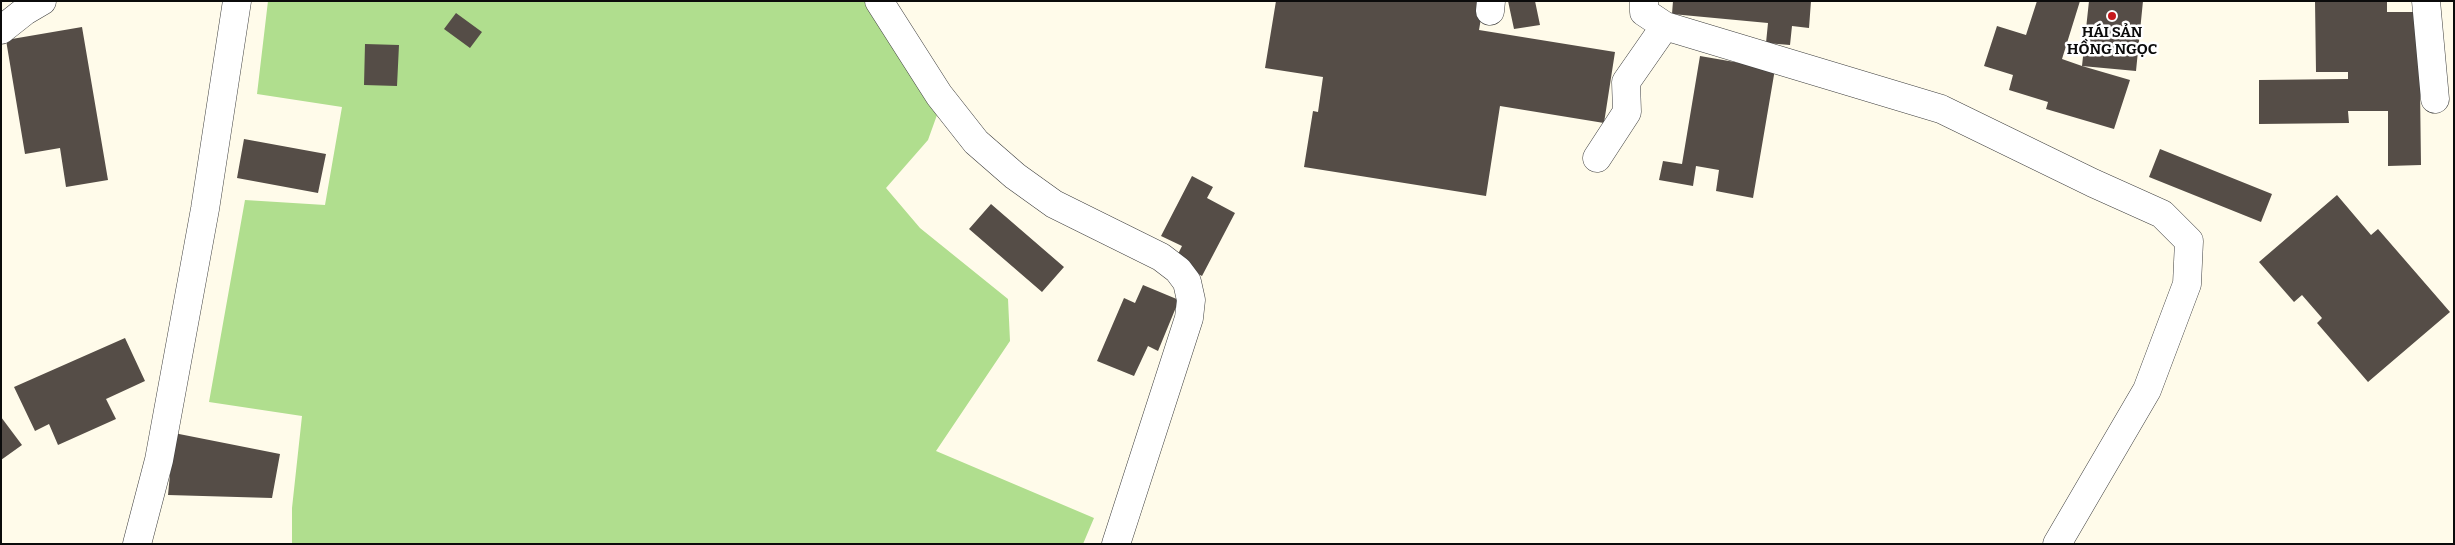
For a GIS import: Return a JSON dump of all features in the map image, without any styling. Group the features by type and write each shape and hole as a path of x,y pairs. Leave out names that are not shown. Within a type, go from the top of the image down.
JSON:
{"street":[{"path":"1,30 25,11 42,1"},
{"path":"137,544 159,460 205,209 236,1"},
{"path":"879,1 938,95 976,142 1015,176 1054,204 1161,257 1178,270 1187,282 1191,300 1189,318 1116,544"},
{"path":"1644,1 1644,12 1664,26 1941,109 2093,183 2162,214 2189,241 2187,284 2147,390 2056,544"},
{"path":"2426,1 2436,99"},
{"path":"1597,158 1627,112 1626,82 1664,26"}],"green space":[{"path":"268,1 867,1 937,115 928,140 886,188 920,228 1008,299 1010,341 936,451 1094,518 1083,544 292,544 292,508 302,416 209,402 245,200 325,205 342,107 257,94"}],"building":[{"path":"1276,1 1484,1 1479,30 1615,52 1604,123 1500,106 1486,196 1304,167 1313,111 1318,112 1323,77 1265,68"},
{"path":"1508,1 1535,1 1540,25 1514,29"},
{"path":"1673,1 1811,1 1809,28 1792,26 1790,45 1766,43 1768,23 1672,14"},
{"path":"2037,1 2080,1 2062,59 2130,80 2114,129 2046,109 2048,102 2009,90 2013,75 1984,66 1997,26 2026,35"},
{"path":"2089,1 2143,1 2136,71 2082,66"},
{"path":"2315,1 2387,1 2387,12 2419,12 2421,165 2388,166 2388,111 2348,111 2349,123 2259,124 2259,80 2348,79 2348,72 2316,72"},
{"path":"456,13 482,32 470,48 444,29"},
{"path":"82,27 108,180 66,187 60,148 25,154 6,40"},
{"path":"365,44 399,45 397,86 364,85"},
{"path":"1700,56 1775,69 1753,198 1716,191 1719,170 1696,166 1693,186 1659,180 1663,161 1682,164"},
{"path":"244,139 326,154 318,193 237,178"},
{"path":"2160,149 2272,194 2261,222 2149,177"},
{"path":"1192,176 1213,187 1207,198 1235,213 1202,276 1174,262 1182,246 1161,236"},
{"path":"2337,195 2371,235 2378,229 2450,312 2368,382 2317,323 2322,318 2302,295 2294,302 2259,262"},
{"path":"991,204 1064,267 1042,292 969,229"},
{"path":"1143,285 1179,300 1158,351 1148,346 1134,376 1097,361 1124,298 1135,303"},
{"path":"125,338 145,381 106,399 116,419 58,445 49,424 35,431 14,387"},
{"path":"1,417 22,445 1,460"},
{"path":"174,433 280,454 272,498 168,495"}],"place":[{"name":"HÁI SẢN HỒNG NGỌC","path":"2112,16"}]}
